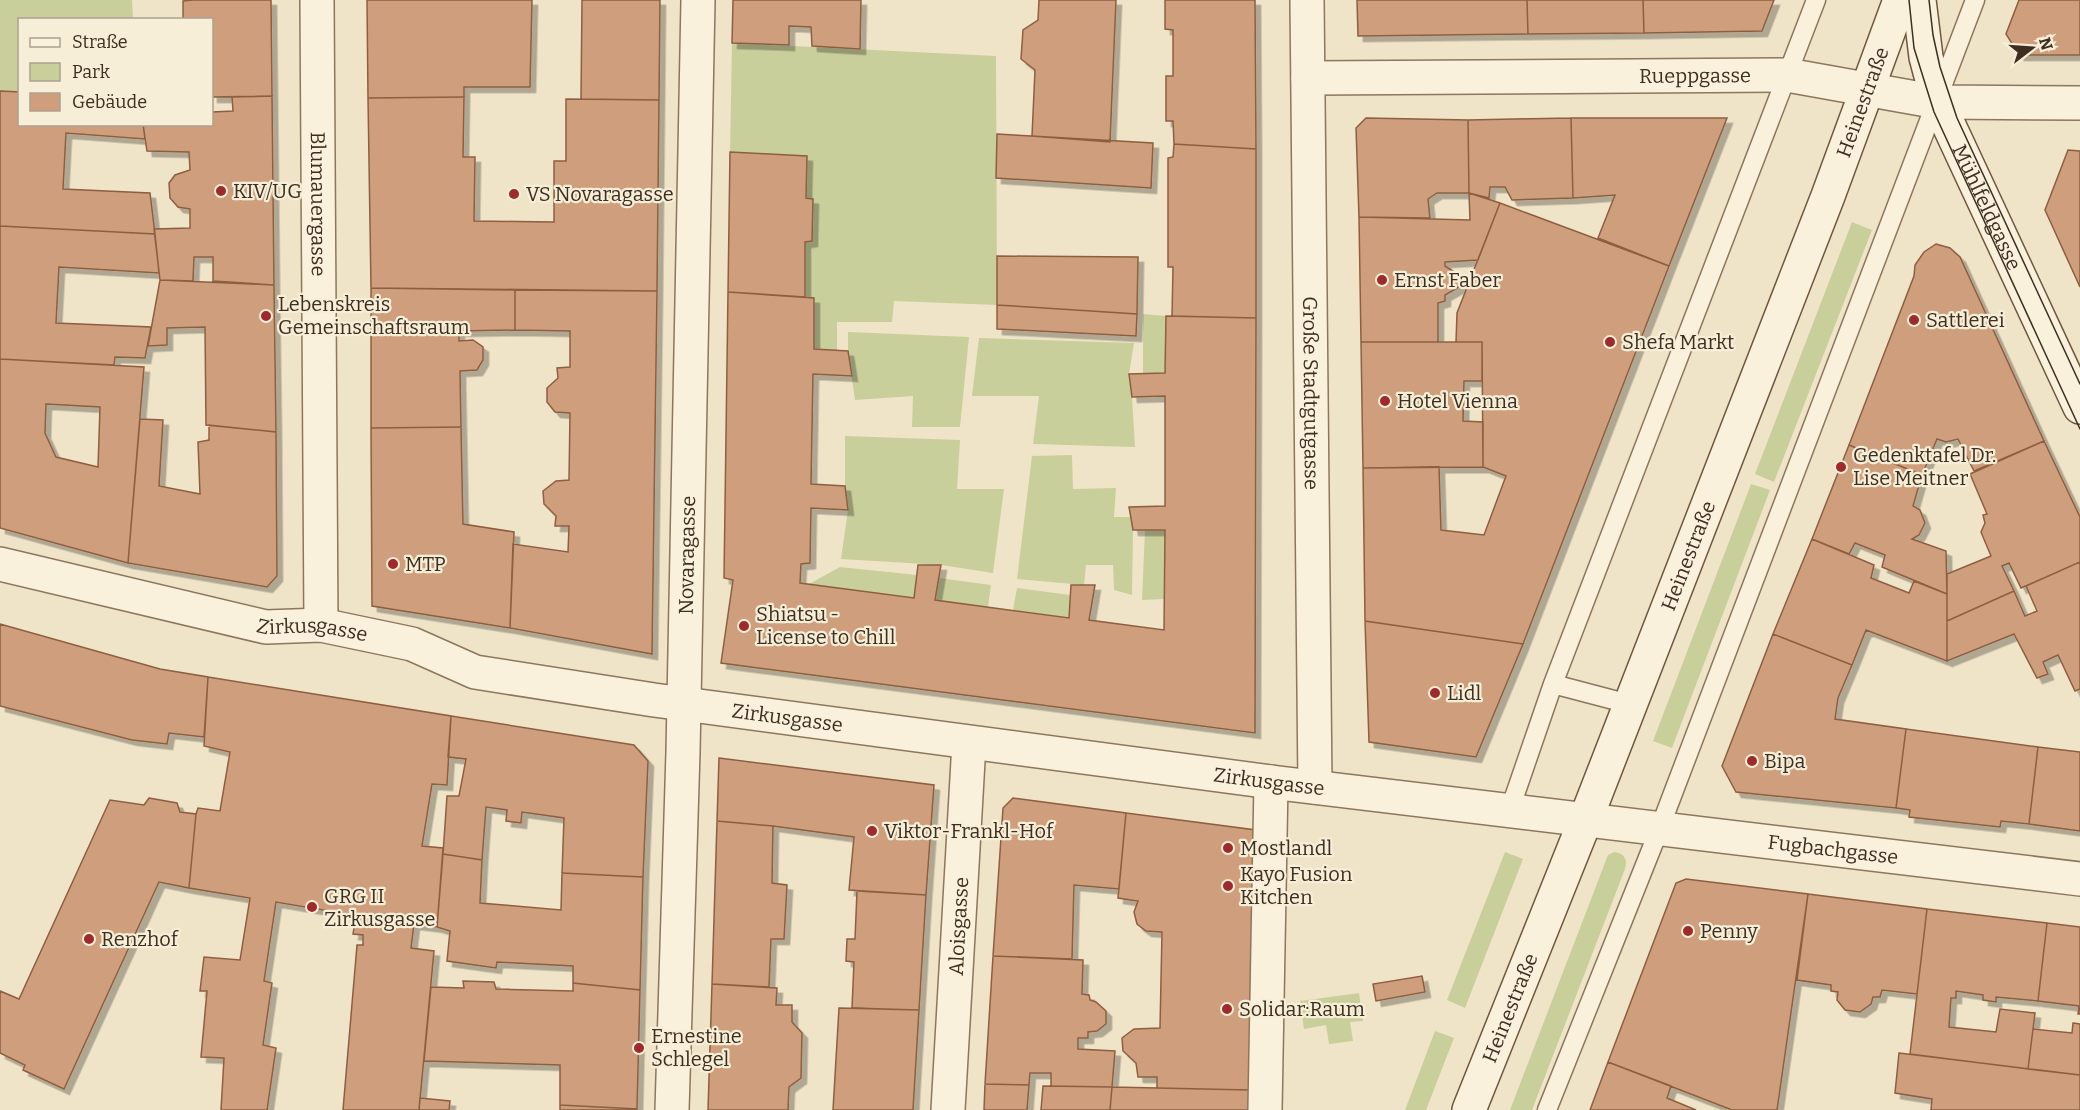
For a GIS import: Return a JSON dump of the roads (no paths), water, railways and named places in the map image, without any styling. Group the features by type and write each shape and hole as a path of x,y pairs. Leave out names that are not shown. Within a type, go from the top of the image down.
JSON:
{"street":[{"name":"Blumauergasse","path":"317,0 321,624"},
{"name":"Novaragasse","path":"672,1110 684,705 698,0"},
{"name":"Große Stadtgutgasse","path":"1307,0 1315,787"},
{"name":"Heinestraße","path":"1468,1110 1585,821 1823,207 1900,0"},
{"name":"Mühlfeldgasse","path":"1919,0 1926,57 1938,102 2080,407"},
{"name":"Rueppgasse","path":"1308,78 1787,75 1938,102 2080,103"},
{"name":"Zirkusgasse","path":"0,564 266,627 321,624 412,644 475,672 684,705 1585,821"},
{"name":"Aloisgasse","path":"948,1110 969,742"},
{"path":"1265,1110 1272,782"},
{"name":"Fugbachgasse","path":"1585,821 2080,879"}],"lane":[{"path":"1509,812 1553,684 1815,0"},
{"path":"1547,1110 1659,830 1975,0"},
{"path":"1553,684 1629,704"}],"tram line":[{"path":"1909,0 1914,48 1934,112 2080,429"},
{"path":"1929,0 1940,67 1957,118 2080,384"}],"place":[{"name":"KIV/UG","path":"221,191"},
{"name":"VS Novaragasse","path":"514,194"},
{"name":"Ernst Faber","path":"1382,280"},
{"name":"Lebenskreis Gemeinschaftsraum","path":"266,316"},
{"name":"Sattlerei","path":"1914,320"},
{"name":"Shefa Markt","path":"1610,342"},
{"name":"Hotel Vienna","path":"1385,401"},
{"name":"Gedenktafel Dr. Lise Meitner","path":"1841,467"},
{"name":"MTP","path":"393,564"},
{"name":"Shiatsu - License to Chill","path":"744,626"},
{"name":"Lidl","path":"1435,693"},
{"name":"Bipa","path":"1752,761"},
{"name":"Viktor-Frankl-Hof","path":"872,831"},
{"name":"Mostlandl","path":"1228,848"},
{"name":"Kayo Fusion Kitchen","path":"1228,886"},
{"name":"GRG II Zirkusgasse","path":"312,907"},
{"name":"Penny","path":"1688,931"},
{"name":"Renzhof","path":"89,939"},
{"name":"Solidar:Raum","path":"1227,1009"},
{"name":"Ernestine Schlegel","path":"639,1048"}]}
